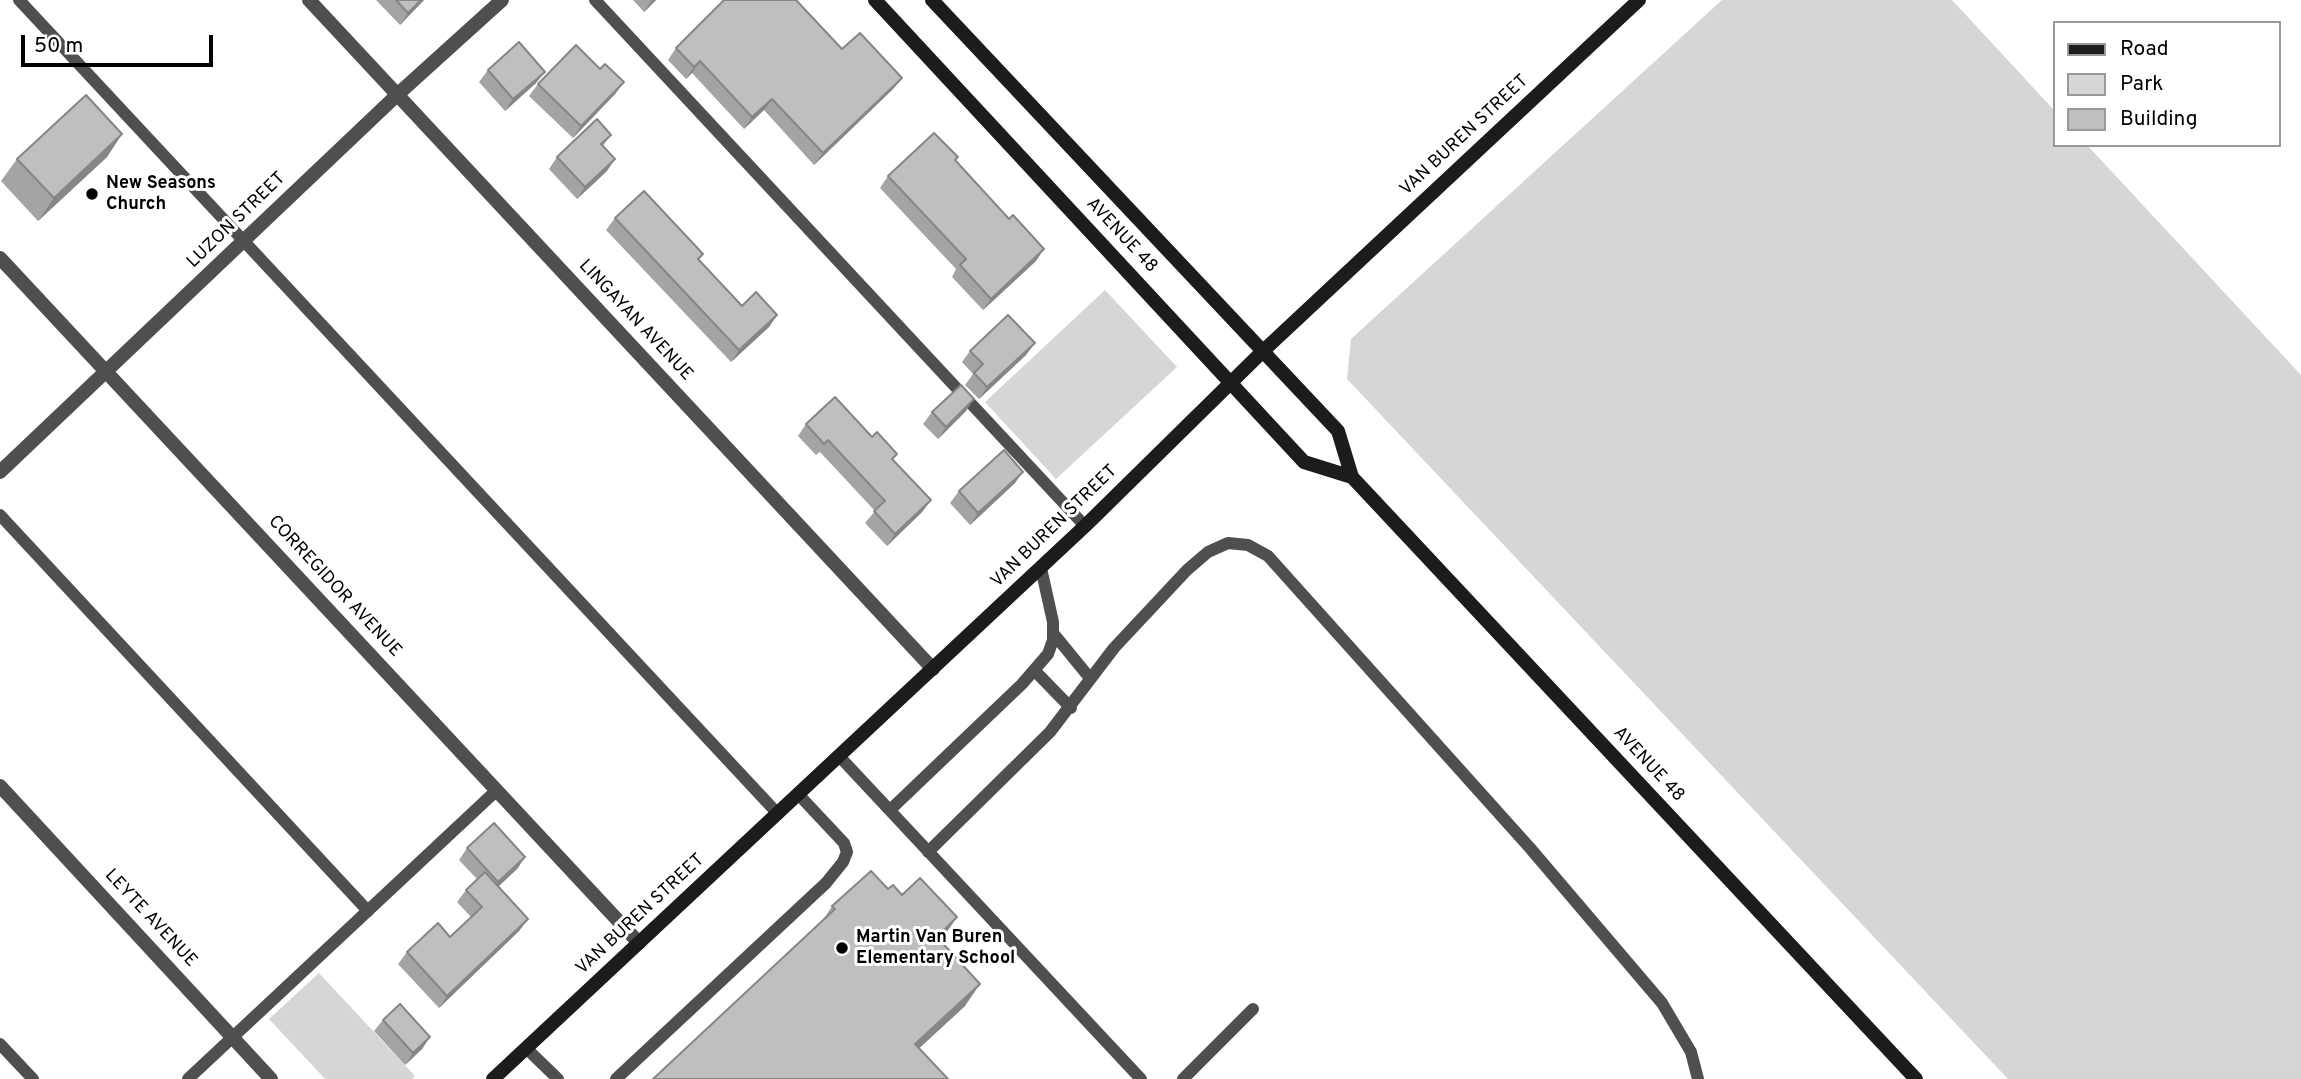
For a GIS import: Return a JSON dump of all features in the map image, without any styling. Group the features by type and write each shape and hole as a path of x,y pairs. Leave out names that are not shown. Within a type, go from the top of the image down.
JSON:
{"main road":[{"name":"AVENUE 48","path":"875,0 1304,462 1352,477"},
{"name":"AVENUE 48","path":"932,0 1338,431 1352,477 1916,1079"},
{"name":"VAN BUREN STREET","path":"493,1079 1086,526 1262,352 1639,0"}],"street":[{"name":"LINGAYAN AVENUE","path":"309,0 933,669"},
{"name":"LUZON STREET","path":"0,472 397,94 502,0"},
{"name":"CORREGIDOR AVENUE","path":"0,258 639,943"},
{"name":"LEYTE AVENUE","path":"0,786 271,1079"}],"lane":[{"path":"19,0 778,814"},
{"path":"595,0 1086,526"},
{"path":"0,515 368,911"},
{"path":"928,852 1011,773 1070,708 1089,677 1187,570 1208,552 1228,543 1248,545 1268,556 1530,848 1662,1003 1691,1052 1698,1079"},
{"path":"890,810 1035,671 1048,654 1053,633 1041,568"},
{"path":"1053,633 1089,677"},
{"path":"1035,671 1070,708"},
{"path":"839,756 1141,1079"},
{"path":"188,1079 497,790"},
{"path":"616,1079 826,883 843,862 847,852 844,843 798,794"},
{"path":"1183,1079 1253,1009"},
{"path":"0,1044 33,1079"},
{"path":"526,1048 558,1079"}],"green space":[{"path":"1722,0 1952,0 2052,108 2052,147 2089,147 2301,375 2301,1079 2008,1079 1347,379 1351,339"},
{"path":"1105,290 1177,367 1056,479 985,402"},
{"path":"319,973 415,1076 412,1079 325,1079 269,1019"}],"building":[{"path":"396,0 421,0 408,13"},
{"path":"724,0 796,0 842,49 860,33 902,78 823,153 772,99 752,117 700,61 694,67 676,48"},
{"path":"519,42 545,72 513,99 488,70"},
{"path":"576,45 600,69 605,64 624,82 581,126 538,84"},
{"path":"86,95 122,134 54,198 17,159"},
{"path":"597,119 611,135 601,144 615,159 585,187 557,157"},
{"path":"934,133 958,157 955,160 1009,219 1013,215 1044,249 991,299 960,265 966,259 888,176"},
{"path":"644,191 703,254 698,259 742,306 756,292 777,315 739,350 615,218"},
{"path":"1008,315 1035,343 987,387 974,373 983,364 970,351"},
{"path":"961,385 974,399 946,427 932,412"},
{"path":"835,397 872,437 877,432 897,454 892,459 931,500 895,534 874,511 885,501 828,440 824,444 806,424"},
{"path":"1004,450 1023,472 978,513 959,491"},
{"path":"494,823 525,857 498,882 467,848"},
{"path":"871,871 888,889 893,885 902,895 920,878 957,917 937,937 980,984 915,1044 948,1079 653,1079 835,909 832,906"},
{"path":"485,872 528,919 447,996 407,952 438,923 450,937 482,907 466,890"},
{"path":"400,1004 430,1037 413,1053 383,1020"}],"place":[{"name":"New Seasons Church","path":"92,194"},
{"name":"Martin Van Buren Elementary School","path":"842,948"}]}
